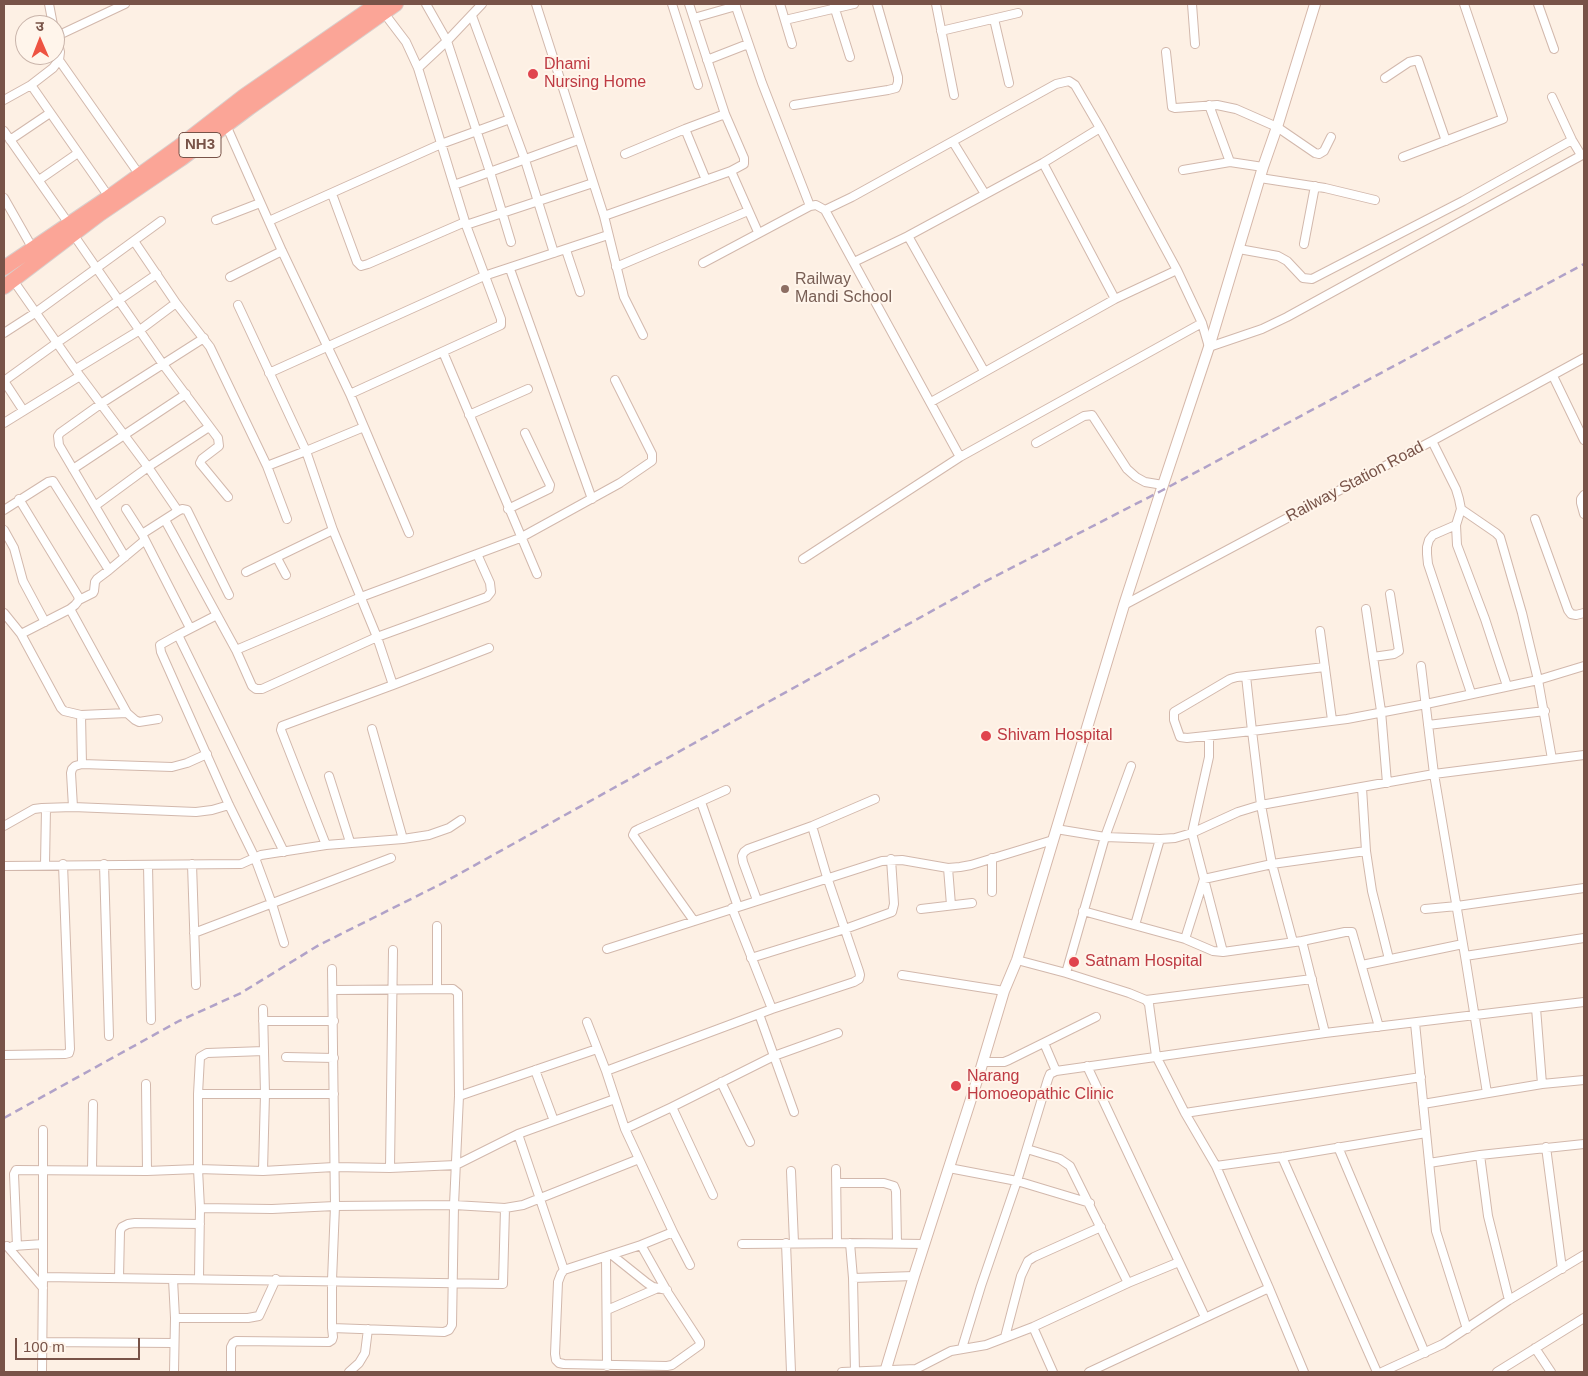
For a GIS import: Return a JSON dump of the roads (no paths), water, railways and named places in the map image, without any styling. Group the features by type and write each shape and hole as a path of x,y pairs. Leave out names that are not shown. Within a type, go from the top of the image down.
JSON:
{"highway":[{"name":"NH3","path":"4,268 33,249 71,229 142,179 177,148 244,96 381,8 396,4"},
{"name":"NH3","path":"8,283 109,197 181,159 381,8"}],"main road":[{"path":"885,1372 1004,991 1017,960 1124,605 1210,347 1262,167 1316,4"}],"street":[{"path":"65,30 125,4"},
{"path":"426,4 447,41 511,242"},
{"path":"418,68 482,4"},
{"path":"536,4 578,140 604,216 624,296 643,335"},
{"path":"672,4 698,85"},
{"path":"604,216 742,166 745,161 726,114 689,4"},
{"path":"780,4 792,44"},
{"path":"786,20 834,6 854,4"},
{"path":"794,105 896,88 898,76 877,4"},
{"path":"936,4 954,95"},
{"path":"1192,4 1195,44"},
{"path":"1403,157 1501,121 1503,118 1464,4"},
{"path":"1538,4 1554,49"},
{"path":"694,18 735,5 810,206"},
{"path":"834,6 850,57"},
{"path":"350,394 501,325 466,224 418,68 406,42 381,8"},
{"path":"942,32 1018,13"},
{"path":"472,16 525,160 554,253"},
{"path":"994,18 1010,83"},
{"path":"707,60 748,44"},
{"path":"1166,52 1172,107 1209,105 1226,106 1236,109 1277,126 1318,154 1324,151 1331,137"},
{"path":"1385,78 1409,62 1418,60 1446,141"},
{"path":"4,100 31,86 55,65"},
{"path":"62,65 142,179"},
{"path":"825,210 852,197 1040,92 1063,82 1069,82 1075,85 1100,128 1177,270 1202,323 1210,347 1262,329 1287,317 1583,155 1572,140 1552,97"},
{"path":"31,86 109,197"},
{"path":"1209,105 1230,162"},
{"path":"10,140 50,113"},
{"path":"625,154 726,114"},
{"path":"269,221 441,144 510,119"},
{"path":"226,125 282,251 350,394 410,533"},
{"path":"854,262 908,236 1043,163 1100,128"},
{"path":"685,129 706,180"},
{"path":"4,130 162,363 218,438 219,446 202,459 200,463 228,497"},
{"path":"454,186 578,140"},
{"path":"1239,249 1278,256 1287,261 1303,278 1312,279 1463,201 1572,140"},
{"path":"952,142 985,194"},
{"path":"39,180 78,153"},
{"path":"1183,170 1230,162 1262,167"},
{"path":"1043,163 1115,298"},
{"path":"731,170 758,232"},
{"path":"1260,178 1315,186 1375,200"},
{"path":"332,194 357,262 361,266 466,224 593,184"},
{"path":"1304,244 1315,186"},
{"path":"4,198 33,249"},
{"path":"216,220 260,203"},
{"path":"703,264 758,232 810,206 816,206 825,210 960,457"},
{"path":"616,266 748,211"},
{"path":"4,333 97,269 161,221"},
{"path":"270,373 484,276 608,235"},
{"path":"908,236 984,371"},
{"path":"134,241 176,303 204,338 214,355 267,466 287,519"},
{"path":"566,250 580,292"},
{"path":"230,277 282,251"},
{"path":"510,268 592,499"},
{"path":"931,402 1115,298 1177,270"},
{"path":"24,410 4,381 157,274"},
{"path":"8,283 58,342 178,511"},
{"path":"4,423 140,330 176,303"},
{"path":"238,305 306,452 333,530 377,637 394,685"},
{"path":"803,559 960,457 1202,323"},
{"path":"125,557 59,445 58,436 60,432 102,403 204,338"},
{"path":"443,352 536,574"},
{"name":"Railway Station Road","path":"1124,605 1554,376 1584,358"},
{"path":"1554,376 1584,440"},
{"path":"236,650 361,597 520,538 592,499 648,464 652,461 653,457 615,380"},
{"path":"469,415 528,389"},
{"path":"73,469 186,394"},
{"path":"1036,443 1084,416 1092,415 1127,469 1145,482 1163,485"},
{"path":"95,506 148,467 209,427"},
{"path":"267,466 306,452 364,427"},
{"path":"508,508 549,489 550,485 525,433"},
{"path":"1432,441 1456,489 1461,509 1456,525 1456,539 1485,618 1507,686"},
{"path":"4,510 48,482 56,483 109,570"},
{"path":"1584,495 1581,498 1584,514"},
{"path":"19,499 79,600"},
{"path":"126,509 144,537 190,628"},
{"path":"21,634 70,608 79,600 93,594 97,579 125,557 144,537 165,520 178,511 185,509 189,513 229,595"},
{"path":"1461,509 1500,537 1522,613 1538,680 1552,759"},
{"path":"1535,519 1568,610 1571,614 1576,615 1584,613"},
{"path":"165,520 236,650 252,686 258,690 377,637 487,597 491,592 490,583 477,554"},
{"path":"1456,525 1433,535 1426,547 1428,564 1471,693"},
{"path":"4,530 14,548 23,581 45,622"},
{"path":"246,572 333,530"},
{"path":"277,558 286,575"},
{"path":"1373,658 1394,654 1399,651 1390,594"},
{"path":"70,608 127,713 139,722 158,718"},
{"path":"1366,609 1380,712 1387,783"},
{"path":"4,614 21,634 61,708 68,713 81,715 127,713"},
{"path":"216,615 160,645 160,648 229,805 255,858 284,944"},
{"path":"1320,631 1332,720"},
{"path":"178,635 284,852"},
{"path":"326,845 281,730 282,726 489,648"},
{"path":"1421,666 1434,774 1487,1093"},
{"path":"1325,667 1246,676 1225,681 1174,712 1174,720 1180,736 1187,738 1252,731 1380,712 1538,680 1584,666"},
{"path":"1246,676 1261,805 1272,864 1293,942"},
{"path":"1428,725 1544,711"},
{"path":"81,715 82,764"},
{"path":"372,729 403,839"},
{"path":"1209,736 1209,757 1192,833 1224,952"},
{"path":"73,807 71,773 75,766 82,764 172,767 187,764 206,754"},
{"path":"1056,829 1105,837 1175,838 1192,833 1238,812 1261,805 1434,774 1584,755"},
{"path":"1066,973 1105,837 1131,766"},
{"path":"329,776 350,842"},
{"path":"1362,788 1366,851 1374,905 1389,959"},
{"path":"694,921 633,835 639,829 726,790"},
{"path":"757,900 743,862 742,856 744,852 875,799"},
{"path":"701,802 752,958 772,1009"},
{"path":"4,826 34,809 73,807 196,812 229,805"},
{"path":"45,865 46,808"},
{"path":"4,866 63,864 241,864 255,858 326,845 429,835 450,828 461,820"},
{"path":"606,1071 772,1009 859,979 860,971 812,826"},
{"path":"1135,925 1160,839"},
{"path":"607,949 882,860 891,859 948,868 971,865 1053,840"},
{"path":"1204,879 1272,864 1366,851"},
{"path":"194,933 391,858"},
{"path":"992,858 992,892"},
{"path":"752,958 892,912 894,904 891,859"},
{"path":"4,1055 69,1053 63,864"},
{"path":"104,864 109,1036"},
{"path":"192,864 196,985"},
{"path":"148,865 151,1020"},
{"path":"948,868 951,905"},
{"path":"1185,939 1204,879"},
{"path":"1425,909 1584,888"},
{"path":"921,908 972,903"},
{"path":"1083,911 1185,939 1213,950 1224,952 1352,932 1379,1027"},
{"path":"437,926 438,989"},
{"path":"1465,956 1584,938"},
{"path":"1302,941 1325,1033"},
{"path":"1362,964 1463,944"},
{"path":"390,1168 393,950"},
{"path":"1017,960 1134,994 1150,1004 1156,1056 1185,1113 1216,1166 1304,1372"},
{"path":"231,1372 231,1348 236,1341 329,1342 332,1340 335,1206 332,968"},
{"path":"902,975 1004,991"},
{"path":"1146,1000 1312,979"},
{"path":"332,1328 444,1332 449,1330 452,1325 454,1205 459,1096 458,993 453,989 333,990"},
{"path":"962,1348 1017,1182 1050,1074 1056,1071 1087,1066 1325,1033 1584,1002"},
{"path":"1536,1008 1542,1084"},
{"path":"263,1009 266,1094 263,1171"},
{"path":"759,1014 794,1112"},
{"path":"983,1062 1004,1062 1096,1018"},
{"path":"263,1021 334,1021"},
{"path":"587,1022 606,1071 625,1129 690,1265"},
{"path":"1415,1023 1436,1232 1467,1329"},
{"path":"625,1129 774,1056 838,1033"},
{"path":"1044,1043 1056,1071"},
{"path":"459,1096 597,1049"},
{"path":"199,1278 198,1094 200,1057 203,1054 264,1051"},
{"path":"286,1057 334,1058"},
{"path":"1087,1066 1205,1317"},
{"path":"535,1070 554,1121"},
{"path":"1185,1113 1421,1077"},
{"path":"1424,1104 1542,1084 1584,1080"},
{"path":"721,1082 750,1142"},
{"path":"146,1084 147,1171"},
{"path":"198,1094 334,1094"},
{"path":"17,1246 14,1172 18,1170 147,1171 198,1169 263,1171 334,1167 390,1168 456,1165 518,1134 615,1099"},
{"path":"92,1170 93,1104"},
{"path":"672,1107 712,1195"},
{"path":"42,1372 44,1277 43,1130"},
{"path":"1216,1166 1426,1133"},
{"path":"518,1134 564,1270"},
{"path":"1429,1163 1480,1155 1584,1144"},
{"path":"1338,1147 1425,1353"},
{"path":"1546,1147 1562,1269"},
{"path":"1027,1149 1060,1159 1074,1171 1128,1283"},
{"path":"1480,1155 1488,1216 1509,1300"},
{"path":"1282,1157 1377,1372"},
{"path":"200,1208 272,1209 335,1206 454,1205 505,1208 523,1205 639,1159"},
{"path":"949,1168 1017,1182 1090,1203"},
{"path":"836,1169 837,1243"},
{"path":"791,1171 791,1372"},
{"path":"837,1183 884,1183 894,1186 896,1191 897,1243"},
{"path":"44,1277 276,1279 503,1284 505,1208"},
{"path":"119,1278 120,1231 122,1227 128,1224 200,1224"},
{"path":"1005,1337 1021,1276 1028,1262 1034,1257 1101,1227"},
{"path":"640,1245 662,1289 698,1338 700,1345 672,1365 659,1367 559,1363 556,1360 558,1282 564,1270 609,1256 673,1232"},
{"path":"742,1244 850,1242 924,1244"},
{"path":"850,1242 853,1278 855,1372"},
{"path":"5,1246 43,1244"},
{"path":"5,1246 43,1288"},
{"path":"1382,1372 1425,1353 1467,1329 1509,1300 1584,1254"},
{"path":"609,1256 648,1283 662,1289"},
{"path":"607,1366 609,1256"},
{"path":"842,1372 885,1372 916,1369 951,1351 986,1345 1033,1327 1128,1283 1179,1262"},
{"path":"853,1278 914,1276"},
{"path":"173,1279 175,1318 174,1372"},
{"path":"175,1318 255,1318 262,1312 276,1279"},
{"path":"1090,1372 1269,1288"},
{"path":"607,1310 662,1289"},
{"path":"1497,1372 1584,1318"},
{"path":"1033,1327 1053,1372"},
{"path":"349,1372 359,1363 365,1353 368,1329"},
{"path":"42,1342 174,1344"},
{"path":"1536,1348 1551,1372"}],"railway":[{"path":"4,1118 179,1021 241,993 319,945 441,884 984,582 1161,491 1584,264"}],"place":[{"name":"Dhami Nursing Home","path":"533,74"},
{"name":"Railway Mandi School","path":"785,289"},
{"name":"Shivam Hospital","path":"986,736"},
{"name":"Satnam Hospital","path":"1074,962"},
{"name":"Narang Homoeopathic Clinic","path":"956,1086"}]}
